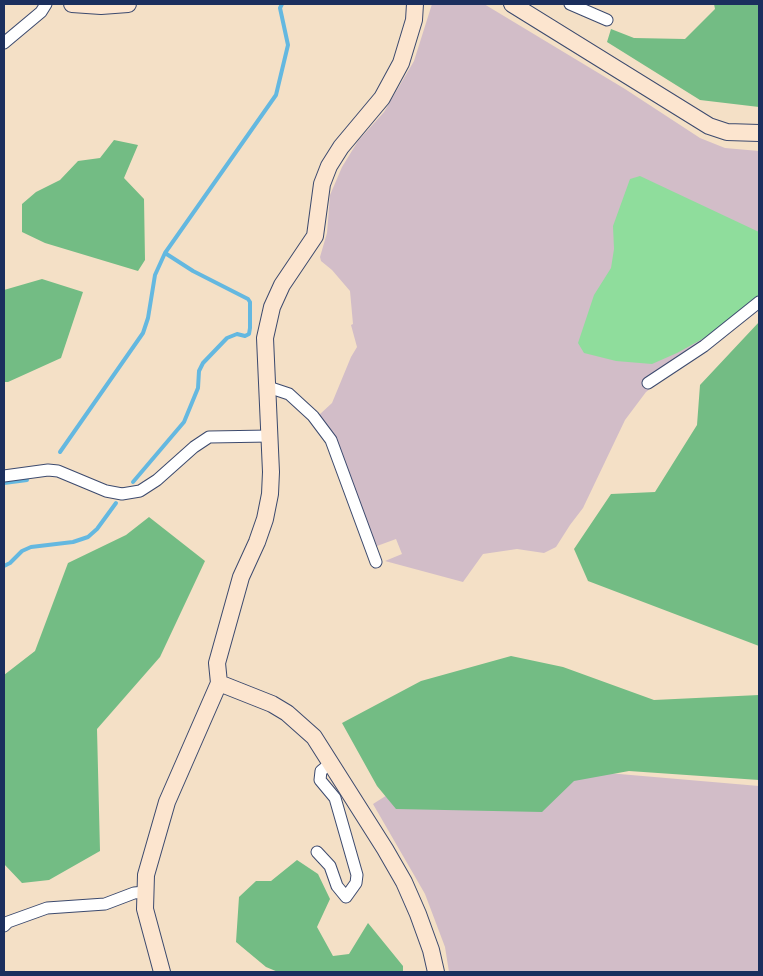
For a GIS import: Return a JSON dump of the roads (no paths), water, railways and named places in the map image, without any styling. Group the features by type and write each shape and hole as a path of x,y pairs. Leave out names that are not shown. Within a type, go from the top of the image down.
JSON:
{"street":[{"path":"4,43 41,12 46,4"},
{"path":"72,4 101,6 128,4"},
{"path":"162,972 148,926 145,909 147,869 167,802 219,683 217,663 238,586 265,519 271,480 265,338 272,307 282,285 315,236 322,184 329,166 341,147 382,98 401,64 414,20 415,4"},
{"path":"512,4 709,126 727,132 759,133"},
{"path":"570,4 607,20"},
{"path":"648,383 704,346 759,302"},
{"path":"268,387 290,394 313,416 331,440 376,562"},
{"path":"4,476 48,470 58,471 106,491 122,494 140,491 157,480 194,447 209,437 270,436"},
{"path":"219,683 272,704 287,713 314,737 332,762 404,882 432,950 436,972"},
{"path":"317,852 330,866 337,886 346,897 356,883 357,875 335,798 320,780 321,771 332,762"},
{"path":"4,926 8,922 47,908 105,904 134,892 145,892"}],"waterway":[{"path":"60,452 143,333 148,318 155,275 165,253 276,95 288,45 280,8 282,4"},
{"path":"133,482 184,422 198,388 199,371 203,363 227,338 237,334 245,336 249,334 250,328 250,302 248,299 193,271 165,253"},
{"path":"4,483 27,480"},
{"path":"4,566 10,563 22,551 31,547 73,542 88,537 97,529 116,503"}]}
